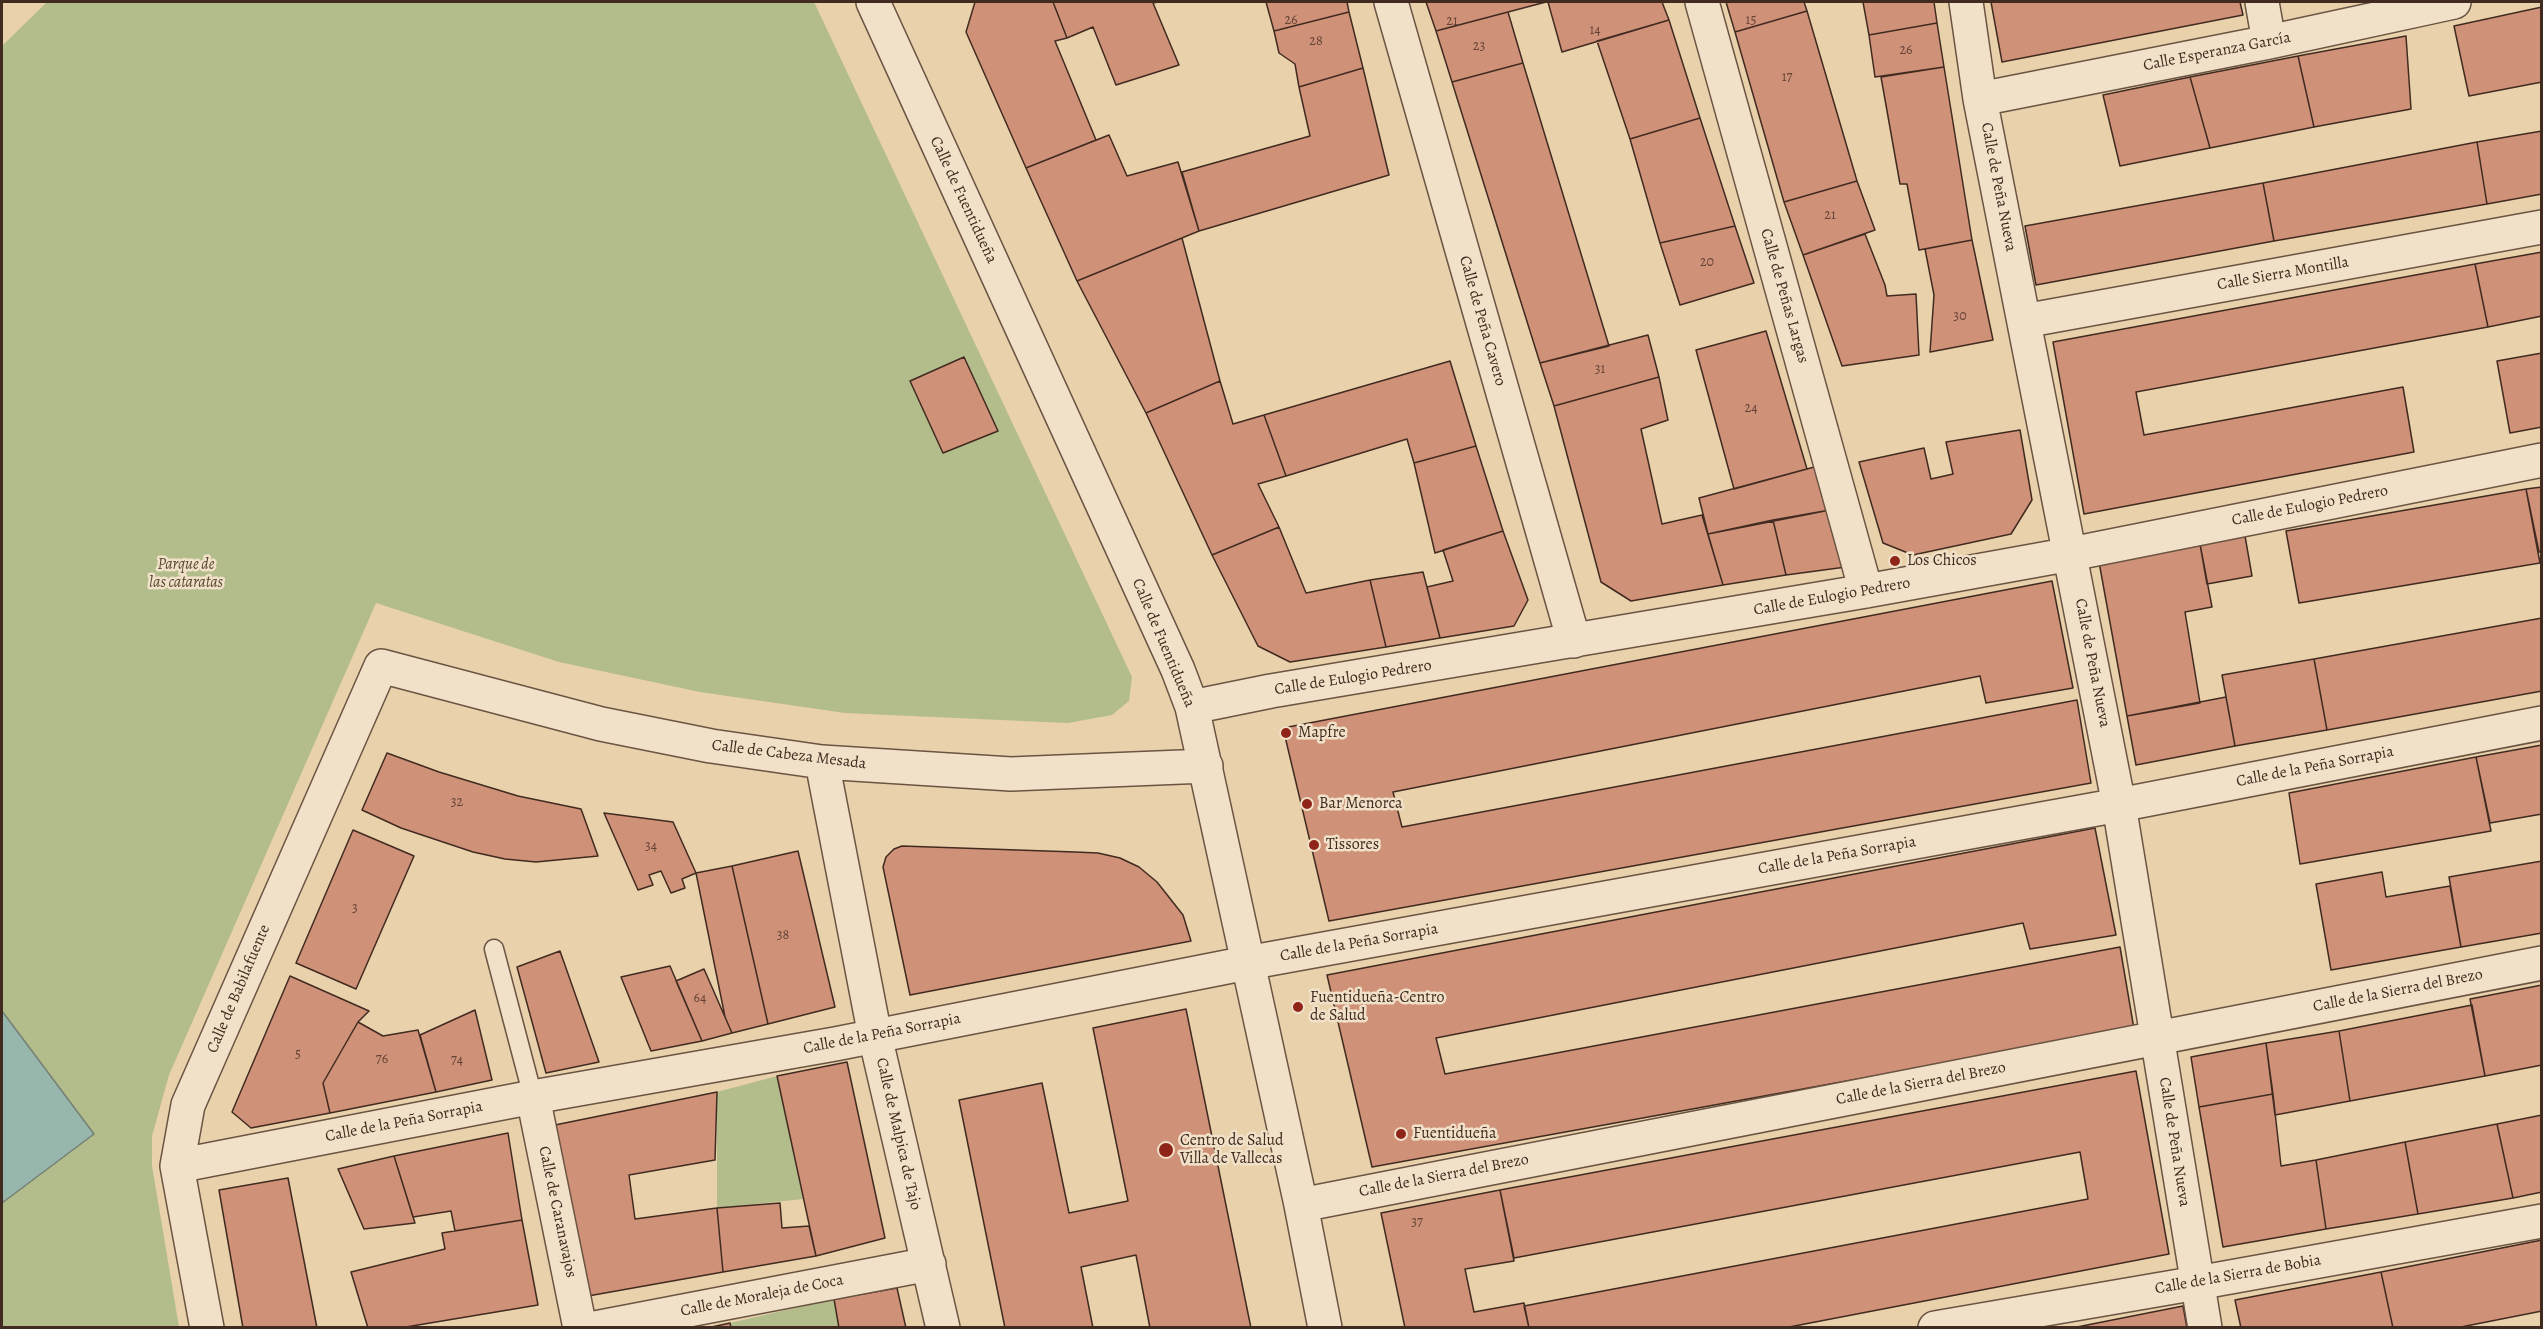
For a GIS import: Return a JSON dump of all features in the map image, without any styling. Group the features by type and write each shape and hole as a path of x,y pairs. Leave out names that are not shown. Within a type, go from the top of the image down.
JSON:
{"street":[{"name":"Calle de Fuentidueña","path":"873,2 1178,670 1192,707 1301,1204 1325,1328"},
{"name":"Calle de Peña Cavero","path":"1391,2 1574,641"},
{"name":"Calle de Peñas Largas","path":"1702,2 1866,591"},
{"name":"Calle de Peña Nueva","path":"1966,2 1980,99 2119,805 2205,1328"},
{"path":"2262,2 2269,42"},
{"name":"Calle Esperanza García","path":"1980,99 2269,42 2454,2"},
{"name":"Calle Sierra Montilla","path":"2024,321 2541,227"},
{"name":"Calle de Eulogio Pedrero","path":"1192,707 2071,554 2541,460"},
{"name":"Calle de Cabeza Mesada","path":"381,666 601,724 711,746 822,762 1011,774 1206,766"},
{"name":"Calle de Babilafuente","path":"207,1328 177,1166 188,1105 381,666"},
{"name":"Calle de la Peña Sorrapia","path":"177,1166 533,1097 875,1036 1247,963 2119,805 2541,723"},
{"name":"Calle de Malpica de Tajo","path":"822,762 875,1036 943,1328"},
{"name":"Calle de la Sierra del Brezo","path":"1301,1204 2541,963"},
{"name":"Calle de Caranavajos","path":"533,1097 580,1328"},
{"name":"Calle de la Sierra de Bobia","path":"1935,1328 2541,1221"},
{"name":"Calle de Moraleja de Coca","path":"595,1328 929,1264"}],"lane":[{"path":"494,949 533,1097"}],"green space":[{"name":"Parque de las cataratas","path":"47,2 814,2 1132,677 1129,701 1112,715 1068,723 845,713 700,692 559,662 376,603 169,1075 152,1136 152,1166 179,1327 2,1328 2,46"},
{"path":"777,1076 803,1199 717,1208 717,1092"},
{"path":"834,1299 839,1327 730,1328 730,1323"}],"water":[{"path":"2,1011 94,1134 2,1203"}],"building":[{"path":"975,2 1053,2 1067,38 1055,41 1096,140 1026,168 966,32"},
{"path":"1053,2 1158,2 1153,3 1179,65 1116,85 1093,27 1067,38"},
{"path":"1266,2 1347,2 1349,12 1274,31"},
{"path":"1426,2 1546,2 1436,31"},
{"path":"1548,2 1662,2 1669,20 1562,52"},
{"path":"1726,2 1804,2 1807,11 1735,32"},
{"path":"1863,2 1934,2 1937,23 1869,35"},
{"path":"1991,2 2240,2 2243,15 2002,62"},
{"path":"2542,7 2542,82 2469,96 2454,26"},
{"path":"1807,11 1857,181 1784,202 1735,32"},
{"path":"1349,12 1363,68 1299,87 1295,64 1279,53 1274,31"},
{"path":"1508,12 1523,63 1452,82 1436,31"},
{"path":"1669,20 1700,118 1630,139 1597,41"},
{"path":"1937,23 1944,67 1875,77 1869,35"},
{"path":"2406,36 2411,109 2314,127 2298,56"},
{"path":"2298,56 2314,127 2210,148 2190,77"},
{"path":"1523,63 1609,346 1540,363 1452,82"},
{"path":"1944,67 1972,240 1919,250 1907,184 1900,184 1881,77"},
{"path":"1363,68 1389,175 1199,231 1182,172 1310,136 1299,87"},
{"path":"2190,77 2210,148 2120,166 2103,95"},
{"path":"1700,118 1735,226 1660,243 1630,139"},
{"path":"2542,131 2542,194 2487,204 2477,142"},
{"path":"1109,135 1127,176 1178,162 1199,231 1077,281 1026,168"},
{"path":"2477,142 2487,204 2274,241 2263,183"},
{"path":"1857,181 1875,230 1803,255 1784,202"},
{"path":"2263,183 2274,241 2036,285 2025,226"},
{"path":"1735,226 1754,283 1680,305 1660,243"},
{"path":"1865,234 1887,296 1916,294 1919,355 1842,366 1803,255"},
{"path":"1182,238 1220,381 1146,413 1077,281"},
{"path":"1972,240 1993,340 1930,352 1934,295 1925,249"},
{"path":"2542,252 2542,316 2488,327 2475,264"},
{"path":"2475,264 2488,327 2136,392 2144,435 2403,387 2414,452 2084,514 2053,342"},
{"path":"1766,331 1807,469 1734,489 1696,350"},
{"path":"1648,335 1659,377 1554,406 1540,363"},
{"path":"2542,353 2542,427 2510,433 2497,361"},
{"path":"964,357 998,431 943,453 910,381"},
{"path":"1450,361 1476,446 1414,463 1407,439 1286,476 1264,415"},
{"path":"1659,377 1668,420 1641,429 1662,524 1702,515 1723,585 1631,601 1601,582 1554,406"},
{"path":"1220,381 1233,424 1264,415 1286,476 1258,484 1279,527 1212,555 1146,413"},
{"path":"2020,430 2032,500 2011,534 1913,555 1883,543 1859,462 1924,448 1931,479 1953,474 1946,442"},
{"path":"1476,446 1503,531 1435,553 1414,463"},
{"path":"1818,466 1830,510 1708,534 1699,498"},
{"path":"2542,487 2542,552 2539,552 2526,489"},
{"path":"2526,489 2540,563 2299,603 2286,531"},
{"path":"1830,510 1846,567 1786,575 1773,520"},
{"path":"1773,520 1786,575 1723,585 1708,534"},
{"path":"1279,527 1306,593 1370,580 1386,647 1290,662 1258,646 1212,555"},
{"path":"1503,531 1528,600 1514,626 1440,638 1427,587 1453,581 1443,550"},
{"path":"2245,536 2252,576 2207,584 2200,544"},
{"path":"2200,544 2212,607 2185,612 2200,703 2127,716 2099,562"},
{"path":"1423,572 1440,638 1386,647 1370,580"},
{"path":"2052,581 2073,688 1986,703 1980,676 1393,792 1402,827 2077,700 2091,783 1329,921 1283,728"},
{"path":"2542,618 2542,691 2327,730 2314,659"},
{"path":"2314,659 2327,730 2235,746 2222,675"},
{"path":"2226,697 2235,746 2136,765 2127,716"},
{"path":"2542,745 2542,814 2490,823 2476,757"},
{"path":"387,753 439,772 518,796 581,809 598,856 536,862 505,859 473,852 401,828 362,810"},
{"path":"2476,757 2491,831 2300,864 2289,793"},
{"path":"604,813 673,822 696,873 682,879 685,888 671,893 661,871 649,875 653,885 638,890"},
{"path":"2095,828 2116,935 2030,949 2023,923 1436,1038 1445,1074 2120,947 2134,1029 1372,1167 1327,975"},
{"path":"353,830 414,856 356,989 296,963"},
{"path":"902,846 1098,853 1120,858 1139,867 1157,882 1183,915 1191,941 910,995 883,867 886,857 894,849"},
{"path":"798,851 835,1007 768,1024 732,866"},
{"path":"2542,861 2542,933 2461,947 2449,877"},
{"path":"732,866 768,1024 732,1033 725,1017 696,873"},
{"path":"2382,872 2386,897 2450,886 2461,947 2331,970 2316,884"},
{"path":"560,951 599,1062 546,1073 517,967"},
{"path":"670,966 702,1041 651,1051 621,977"},
{"path":"704,969 732,1033 702,1041 676,981"},
{"path":"290,976 369,1011 358,1022 323,1083 330,1113 251,1128 232,1112"},
{"path":"2542,985 2542,1065 2485,1076 2470,999"},
{"path":"2472,1005 2485,1076 2350,1101 2339,1031"},
{"name":"Centro de Salud Villa de Vallecas","path":"1186,1009 1251,1328 1150,1328 1136,1255 1081,1267 1093,1328 1005,1328 959,1100 1042,1083 1069,1213 1128,1201 1093,1028"},
{"path":"475,1010 492,1080 436,1092 420,1035"},
{"path":"358,1022 383,1036 418,1030 436,1092 330,1113 323,1083"},
{"path":"2339,1031 2350,1101 2275,1115 2266,1043"},
{"path":"2266,1043 2273,1094 2199,1107 2191,1057"},
{"path":"847,1062 885,1238 816,1256 777,1076"},
{"path":"2136,1071 2169,1254 1784,1328 1529,1328 1524,1306 2088,1199 2080,1152 1514,1258 1500,1190"},
{"path":"717,1092 715,1160 629,1175 635,1219 717,1208 723,1272 588,1296 555,1125"},
{"path":"2273,1094 2281,1166 2316,1160 2326,1229 2223,1247 2199,1107"},
{"path":"2542,1115 2542,1192 2513,1198 2497,1124"},
{"path":"2497,1124 2513,1198 2418,1214 2405,1142"},
{"path":"508,1133 522,1220 455,1231 451,1211 413,1217 394,1156"},
{"path":"2405,1142 2418,1214 2326,1229 2316,1160"},
{"path":"394,1156 415,1223 364,1229 338,1169"},
{"path":"288,1178 317,1328 243,1328 219,1190"},
{"path":"1500,1190 1514,1261 1465,1269 1474,1312 1524,1303 1529,1328 1405,1328 1381,1213"},
{"path":"780,1203 782,1228 809,1226 816,1256 723,1272 717,1208"},
{"path":"522,1220 538,1305 400,1328 368,1328 351,1272 445,1249 442,1233"},
{"path":"2542,1240 2542,1311 2456,1328 2393,1328 2381,1272"},
{"path":"2381,1272 2393,1328 2241,1328 2235,1300"},
{"path":"897,1288 906,1328 839,1328 834,1299"},
{"path":"2183,1306 2187,1328 2072,1328"},
{"path":"730,1323 731,1328 707,1328"}],"place":[{"name":"Los Chicos","path":"1895,561"},
{"name":"Mapfre","path":"1286,733"},
{"name":"Bar Menorca","path":"1307,804"},
{"name":"Tissores","path":"1314,845"},
{"name":"Fuentidueña-Centro de Salud","path":"1298,1007"},
{"name":"Fuentidueña","path":"1401,1134"},
{"name":"Centro de Salud Villa de Vallecas","path":"1166,1150"}]}
